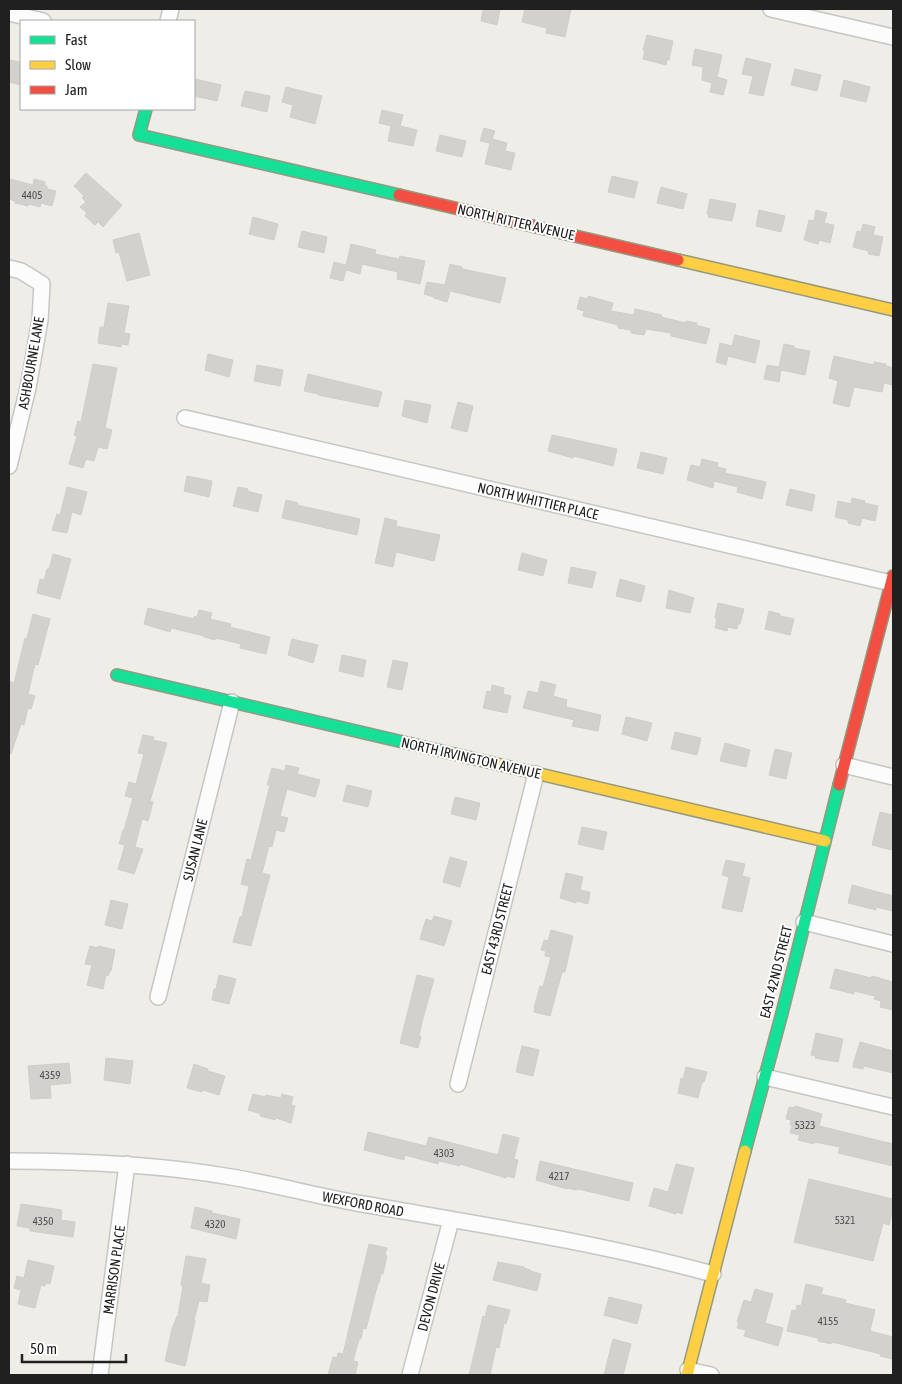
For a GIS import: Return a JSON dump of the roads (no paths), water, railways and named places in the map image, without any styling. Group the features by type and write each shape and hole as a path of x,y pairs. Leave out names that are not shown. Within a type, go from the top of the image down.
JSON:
{"street":[{"path":"770,9 893,37"},
{"path":"9,13 39,20"},
{"name":"NORTH RITTER AVENUE","path":"146,110 139,134 893,310"},
{"name":"ASHBOURNE LANE","path":"9,466 28,388 40,320 42,284 15,269"},
{"name":"NORTH WHITTIER PLACE","path":"185,418 892,580"},
{"name":"EAST 42ND STREET","path":"687,1372 782,1014 892,580"},
{"name":"NORTH IRVINGTON AVENUE","path":"117,675 825,841"},
{"name":"SUSAN LANE","path":"158,997 232,702"},
{"path":"844,765 893,777"},
{"name":"EAST 43RD STREET","path":"458,1084 536,774"},
{"path":"804,922 893,944"},
{"path":"765,1077 893,1107"},
{"name":"WEXFORD ROAD","path":"9,1161 70,1161 127,1164 234,1177 345,1201 614,1249 713,1274"},
{"name":"MARRISON PLACE","path":"100,1375 127,1164"},
{"name":"DEVON DRIVE","path":"410,1375 451,1220"},
{"path":"687,1372 711,1375"}]}
